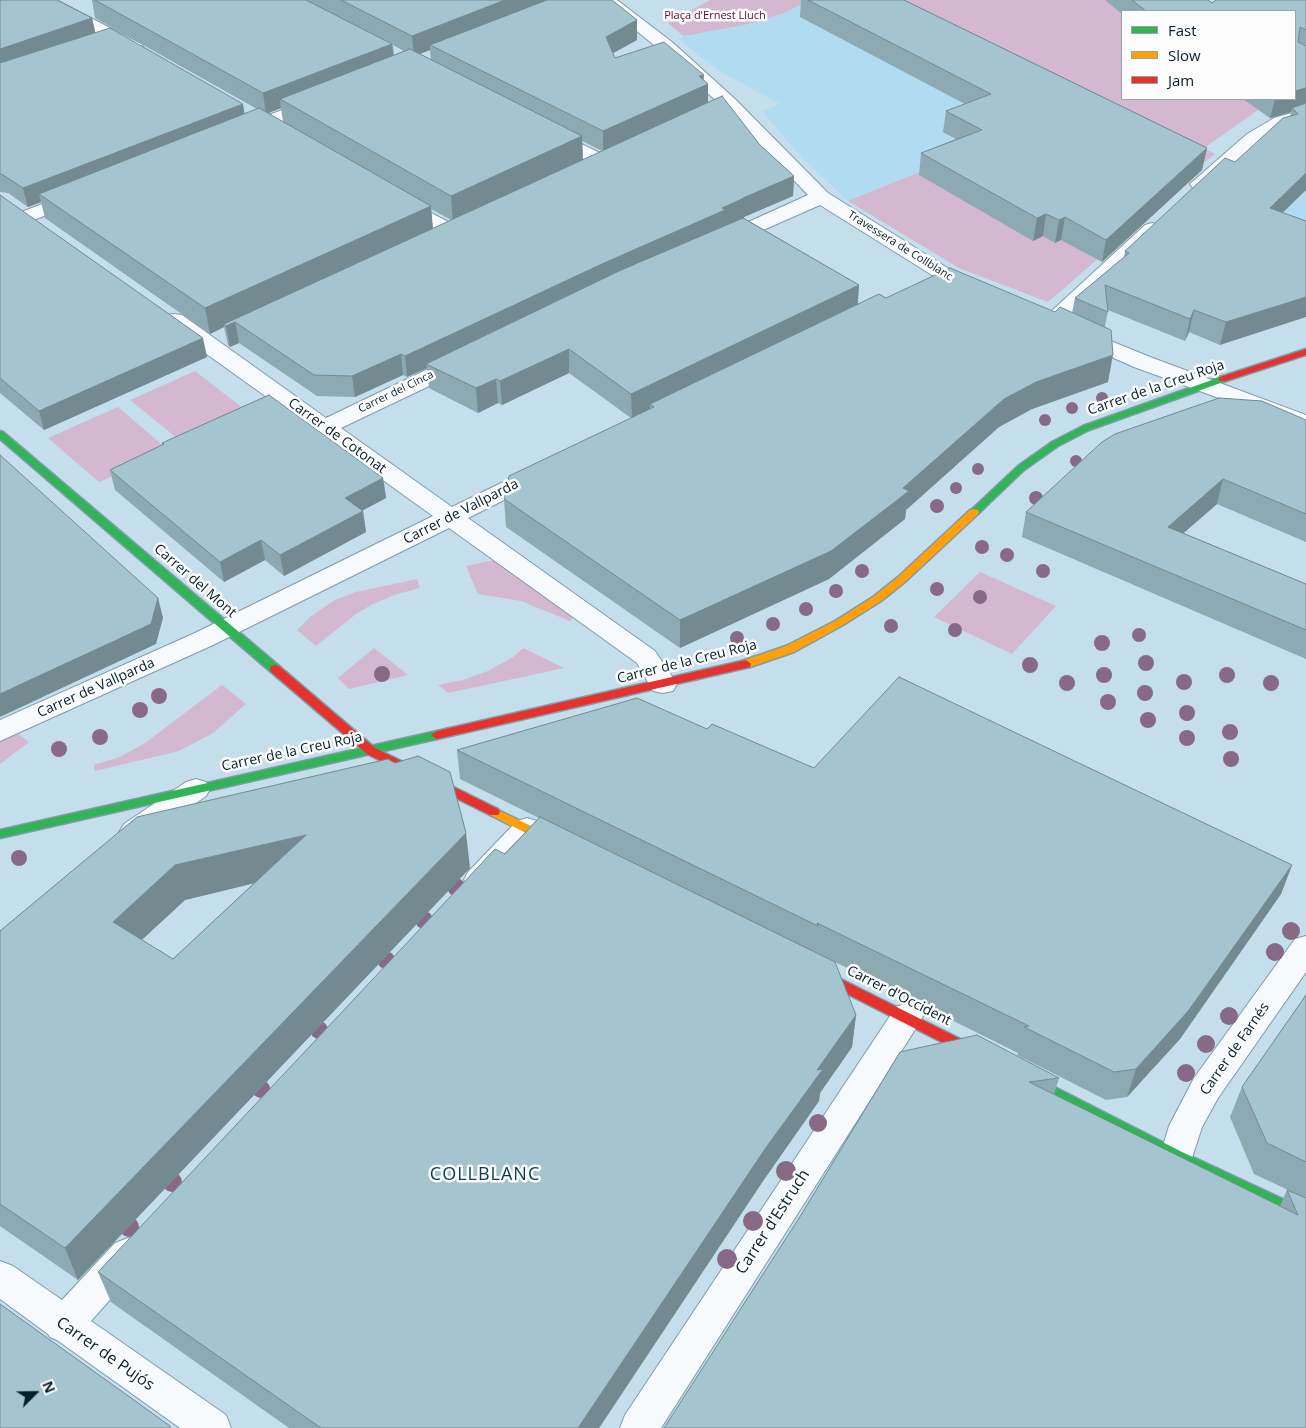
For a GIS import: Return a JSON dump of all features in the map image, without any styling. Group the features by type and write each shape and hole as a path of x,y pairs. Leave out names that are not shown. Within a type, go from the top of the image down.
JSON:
{"street":[{"path":"43,0 116,37 149,57"},
{"name":"Travessera de Collblanc","path":"606,0 666,46 720,107 821,197 947,276 991,295"},
{"path":"91,45 116,37"},
{"path":"225,138 335,95"},
{"path":"241,111 279,133"},
{"path":"1185,198 1234,153 1254,138 1281,122 1306,114"},
{"path":"532,125 601,161"},
{"path":"50,234 20,213 95,190"},
{"path":"382,192 460,227 433,240"},
{"path":"700,250 821,197"},
{"path":"1163,218 1044,318 1142,362 1306,423"},
{"path":"920,289 947,276"},
{"name":"Carrer de Cotonat","path":"153,305 217,340 326,427 646,657 663,684"},
{"name":"Carrer de la Creu Roja","path":"0,834 756,662 790,649 821,634 877,599 902,579 1021,468 1054,444 1086,428 1149,404 1306,352"},
{"name":"Carrer del Cinca","path":"326,427 478,353"},
{"name":"Carrer del Mont","path":"0,434 370,750"},
{"name":"Carrer de Vallparda","path":"0,732 226,628 555,466"},
{"path":"370,750 570,850"},
{"path":"116,845 196,788"},
{"path":"457,904 527,829"},
{"name":"Carrer de Farnés","path":"1177,1156 1186,1126 1206,1088 1306,948"},
{"name":"Carrer d'Occident","path":"802,964 907,1016 1177,1156 1306,1217"},
{"name":"Carrer d'Estruch","path":"639,1428 907,1016"},
{"path":"63,1325 150,1231"},
{"name":"Carrer de Pujós","path":"0,1278 63,1325 212,1428"}],"shaded area":[{"path":"811,0 1071,84 944,132 975,150 848,201 801,157 762,111 780,104 719,71 679,39 683,36 754,23 784,13"},
{"path":"1306,189 1306,247 1276,215"}],"green space":[{"name":"Plaça d'Ernest Lluch","path":"710,0 811,0 784,13 754,23 683,36 668,23"},
{"path":"877,0 1108,0 1121,10 1121,100 1245,100 1261,108 1204,148 1215,154 1205,162 1175,175 1188,181 1048,302 959,268 848,201 974,150 943,132 1057,89"},
{"path":"195,371 248,412 182,442 130,400"},
{"path":"118,407 168,450 99,482 48,438"},
{"path":"499,559 577,614 570,621 521,601 478,594 466,566"},
{"path":"980,572 1056,606 1012,654 934,617"},
{"path":"417,579 420,588 394,595 371,605 356,614 316,646 297,630 310,617 335,600 356,592"},
{"path":"374,648 408,675 349,689 338,678"},
{"path":"523,648 564,668 448,693 438,685 463,680 488,671 513,657"},
{"path":"222,685 246,704 213,733 179,751 95,771 94,765 120,757 145,743"},
{"path":"18,734 29,742 0,764 0,742"}],"building":[{"path":"0,0 57,0 92,18 0,49"},
{"path":"95,0 306,0 392,44 263,93"},
{"path":"341,0 505,0 412,36"},
{"path":"547,0 612,0 637,20 606,37 615,58 664,42 704,75 699,76 708,84 603,131 430,45"},
{"path":"808,0 904,0 1207,148 1106,240 1065,217 1059,220 1046,214 1037,218 921,153 982,130 946,111 991,94"},
{"path":"1132,0 1208,0 1212,3 1216,0 1306,0 1306,30 1300,27 1298,42 1306,46 1306,88 1296,91 1296,10 1145,10"},
{"path":"110,28 243,104 23,188 0,174 0,63"},
{"path":"410,49 582,136 451,196 280,99"},
{"path":"722,96 760,145 794,176 722,208 725,210 604,263 405,356 401,354 352,376 314,375 235,322 226,326 224,324"},
{"path":"1306,103 1306,173 1270,208 1306,221 1306,297 1226,322 1194,310 1190,319 1105,285 1108,312 1075,298 1129,253 1125,251 1225,158 1235,162 1283,118 1298,114 1292,108"},
{"path":"259,108 431,206 205,308 39,194"},
{"path":"0,195 203,338 39,411 0,378"},
{"path":"743,218 859,285 631,394 569,349 500,381 496,379 476,388 426,364 619,271"},
{"path":"950,268 1055,312 1060,307 1111,330 1113,355 1036,382 1004,399 903,488 909,491 831,551 680,620 504,499 509,476 654,407 650,404 879,294 886,298"},
{"path":"269,395 383,478 345,498 363,511 280,555 261,540 220,562 110,470 164,444 162,443"},
{"path":"1219,398 1262,401 1306,420 1306,514 1223,479 1168,527 1306,584 1306,630 1026,512 1102,442 1115,434"},
{"path":"0,455 158,598 151,624 0,694"},
{"path":"899,677 1292,865 1189,1010 1136,1069 1114,1072 1024,1027 1029,1026 817,923 818,926 457,750 637,698 707,729 712,724 814,768"},
{"path":"418,756 450,772 466,833 65,1248 0,1204 0,931 137,817 388,759 395,763","holes":["306,835 173,959 113,922 175,865"]},
{"path":"540,817 835,962 856,1015 817,1070 823,1069 765,1149 578,1428 321,1428 98,1272 495,849 505,854"},
{"path":"1306,995 1306,1162 1267,1143 1242,1087"},
{"path":"977,1035 1059,1078 1029,1082 1298,1215 1287,1190 1306,1198 1306,1428 664,1428 801,1215 900,1052"},
{"path":"0,1304 170,1426 170,1428 0,1428"}],"traffic: fast":[{"path":"974,512 1021,468 1055,444 1086,428 1223,379"},
{"path":"0,434 275,669"},
{"path":"0,834 437,735"},
{"path":"1027,1079 1177,1156 1306,1217"}],"traffic: slow":[{"path":"746,664 790,649 839,623 877,599 902,579 974,512"},
{"path":"494,812 562,846"}],"traffic: jam":[{"path":"1223,379 1306,352"},
{"path":"437,735 746,664"},
{"path":"275,669 371,751 494,812"},
{"path":"811,969 1027,1079"}],"district":[{"name":"COLLBLANC","path":"485,1175"}]}
